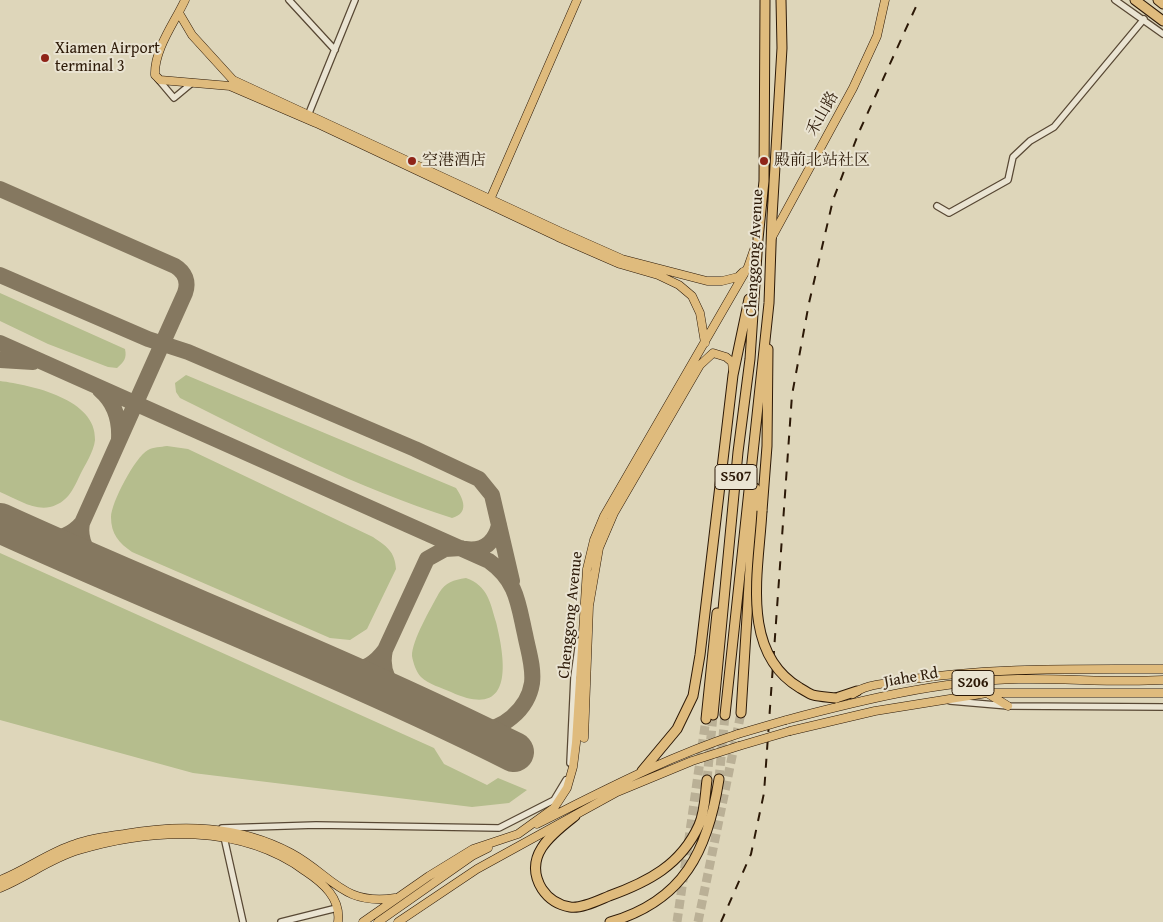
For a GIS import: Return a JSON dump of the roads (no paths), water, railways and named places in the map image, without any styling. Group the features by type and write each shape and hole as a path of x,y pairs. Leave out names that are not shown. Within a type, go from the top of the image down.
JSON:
{"highway":[{"name":"Chenggong Avenue","path":"642,771 677,729 693,696 700,655 733,375 758,239 764,181 765,0"},
{"name":"Chenggong Avenue","path":"725,715 769,303 782,48 781,0"},
{"path":"782,48 786,0"},
{"path":"1135,0 1163,21"},
{"path":"1158,0 1163,4"},
{"name":"Chenggong Avenue","path":"710,717 738,452 750,358 752,267"},
{"path":"769,303 767,446 757,604 758,625 762,642 769,658 790,682 813,695 837,702 857,691"},
{"name":"S507","path":"741,713 764,346"},
{"path":"610,922 630,916 658,899 678,883 699,853 709,830 719,779"},
{"path":"575,816 549,837 538,852 535,867 538,883 546,896 571,908 592,903 642,883 669,867 699,825 707,780"}],"main road":[{"path":"185,0 172,24 157,64 157,77 164,81 230,86 622,259 707,281 722,281 738,277 752,267"},
{"path":"490,201 577,0"},
{"name":"禾山路","path":"772,236 853,88 877,36 885,0"},
{"path":"179,13 192,35 233,80 309,114 620,264 658,275 680,285 692,296 700,313 704,343"},
{"name":"Chenggong Avenue","path":"363,922 396,897 473,849 518,834 554,808 567,788 574,767 587,568 594,540 604,516 704,343 728,302 752,267"},
{"name":"Chenggong Avenue","path":"584,738 590,606 599,548 614,513 700,365 713,353 720,354 732,362 733,375"},
{"path":"857,691 873,686 947,674 1029,670 1163,669"},
{"path":"947,674 962,684"},
{"name":"Jiahe Rd","path":"518,834 642,771 691,749 786,720 837,702 929,688 1017,679 1163,680"},
{"path":"987,693 1008,706"},
{"name":"Jiahe Rd","path":"398,922 477,870 617,792 692,761 739,746 790,731 875,711 987,693 1163,693"},
{"path":"0,880 76,843 148,830 185,827 214,828 268,842 291,853 358,898 376,901 396,897"},
{"path":"0,888 50,862 86,848 149,837 185,834 224,837 266,849 296,864 330,891 337,908 338,922"},
{"path":"378,922 472,856 518,834"}],"street":[{"path":"289,0 335,50"},
{"path":"309,114 356,0"},
{"path":"1115,0 1163,34"},
{"path":"936,206 949,212 1008,180 1013,157 1030,141 1054,127 1144,19"},
{"path":"157,77 174,98 192,83"},
{"path":"214,828 316,825 499,828 539,809 554,800 566,783 569,769 574,677 583,616"},
{"path":"935,700 1008,706 1163,707"},
{"path":"224,837 243,922"},
{"path":"281,922 337,908"}],"tunnel":[{"path":"698,922 741,713"},
{"path":"707,780 713,715"},
{"path":"719,779 725,715"},
{"path":"677,922 706,719"}],"railway":[{"path":"721,922 751,854 764,793 792,395 809,303 833,200 859,132 919,0"}],"place":[{"name":"Xiamen Airport terminal 3","path":"45,58"},
{"name":"空港酒店","path":"412,161"},
{"name":"殿前北站社区","path":"764,161"}]}
